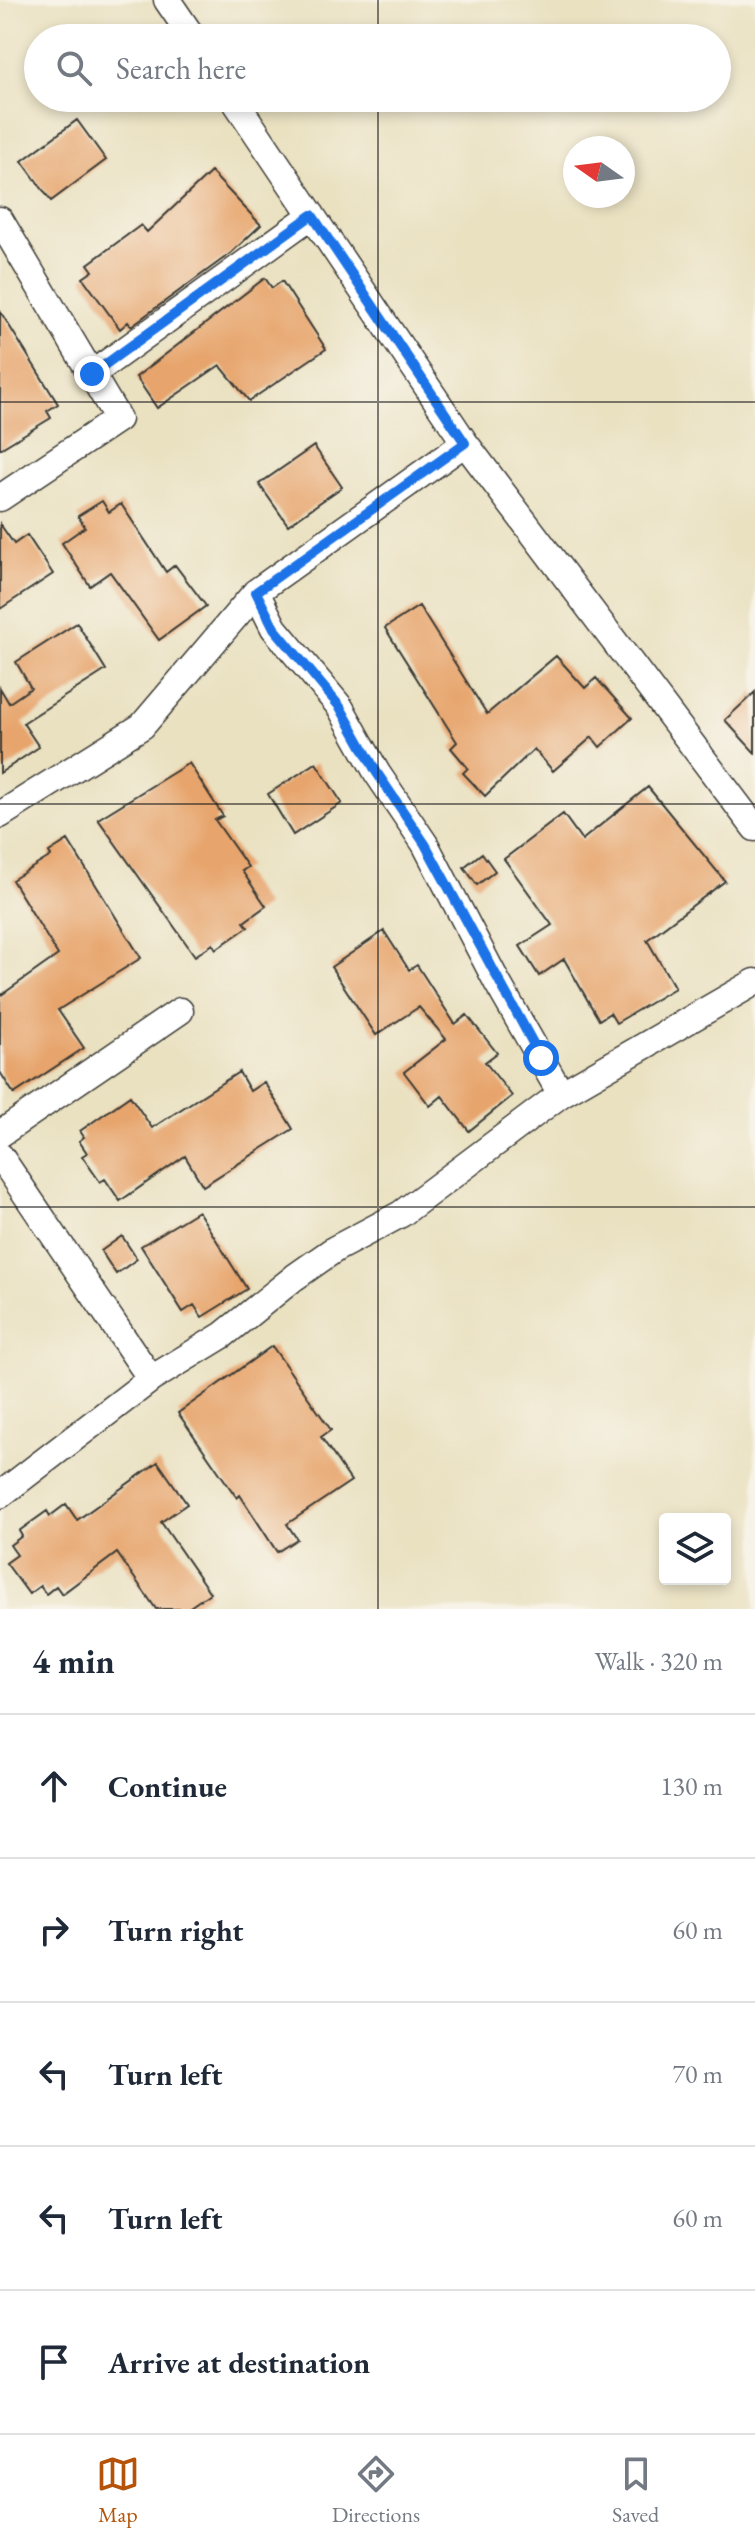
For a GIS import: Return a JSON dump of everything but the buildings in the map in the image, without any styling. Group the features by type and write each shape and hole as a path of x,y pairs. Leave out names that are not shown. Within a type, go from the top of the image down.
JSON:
{"street":[{"path":"167,0 183,24"},
{"path":"242,112 465,443 755,828"},
{"path":"92,374 312,215"},
{"path":"0,220 118,419 0,498"},
{"path":"0,815 142,726 256,592 465,443"},
{"path":"256,592 274,628 340,707 377,773 425,844 497,982 561,1094"},
{"path":"0,1495 151,1379 223,1335 335,1249 401,1214 561,1094 755,982"},
{"path":"0,1134 180,1011"},
{"path":"0,1156 151,1379"}],"route":[{"path":"92,374 312,215 465,443 256,592 274,628 340,707 377,773 425,844 497,982 541,1058"}]}
